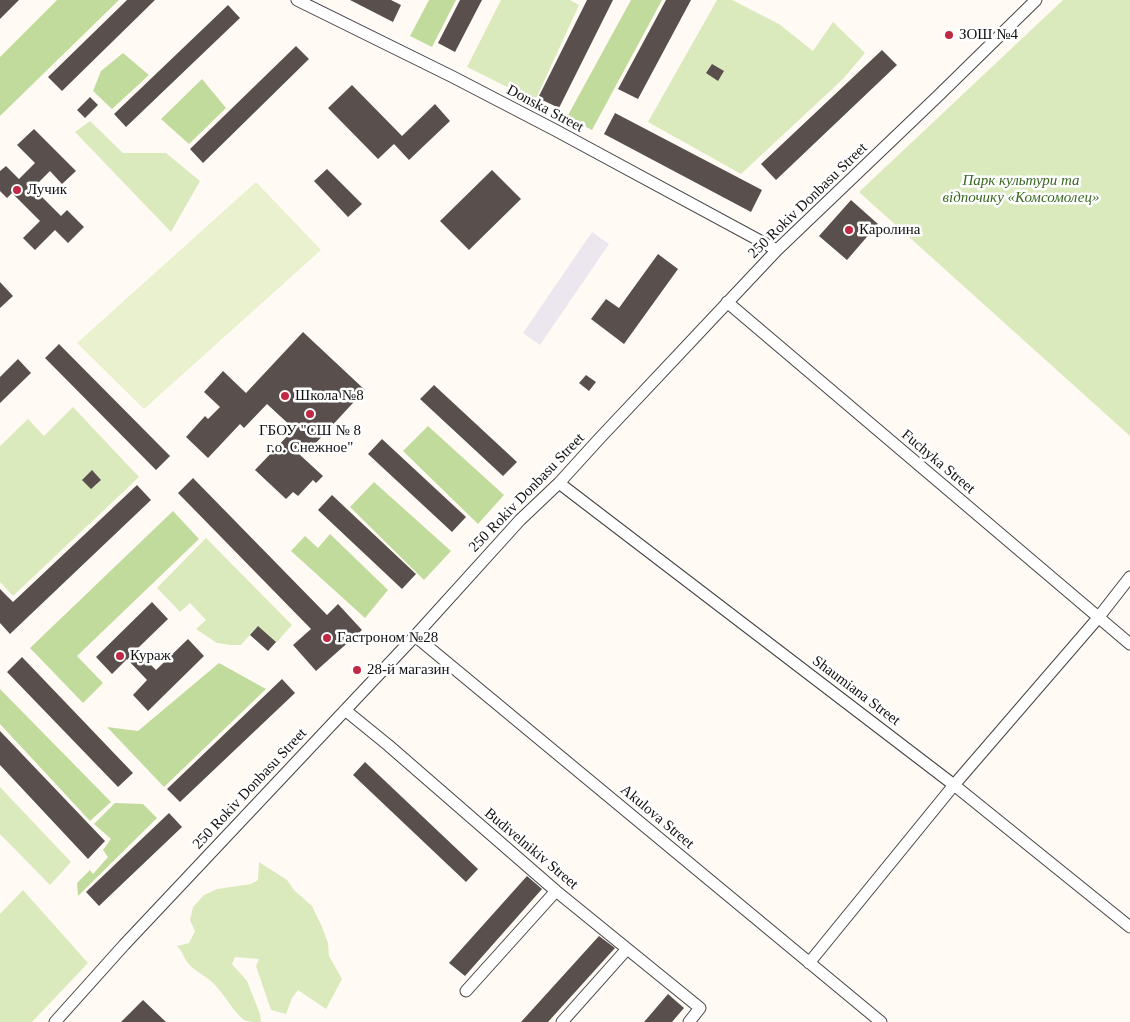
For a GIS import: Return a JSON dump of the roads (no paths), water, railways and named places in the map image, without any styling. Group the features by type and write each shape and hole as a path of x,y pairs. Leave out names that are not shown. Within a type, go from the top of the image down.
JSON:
{"street":[{"name":"Donska Street","path":"297,0 569,138 777,250"},
{"name":"250 Rokiv Donbasu Street","path":"56,1022 124,945 415,636 520,520 560,483 777,250 1036,0"},
{"name":"Fuchyka Street","path":"728,302 1130,644"},
{"name":"Shaumiana Street","path":"560,483 954,785 1130,927"},
{"path":"809,963 954,785 1098,618 1130,577"},
{"name":"Akulova Street","path":"415,636 881,1022"},
{"name":"Budivelnikiv Street","path":"345,710 556,890 700,1008 689,1022"},
{"path":"466,991 556,890"},
{"path":"562,1022 627,949"}],"place":[{"name":"ЗОШ №4","path":"949,35"},
{"name":"Лучик","path":"17,190"},
{"name":"Каролина","path":"849,230"},
{"name":"Школа №8","path":"285,396"},
{"name":"ГБОУ \"СШ № 8 г.о. Снежное\"","path":"310,414"},
{"name":"Гастроном №28","path":"327,638"},
{"name":"Кураж","path":"120,656"},
{"name":"28-й магазин","path":"357,670"}],"park label":[{"name":"Парк культури та відпочику «Комсомолец»","path":"1021,190"}]}
